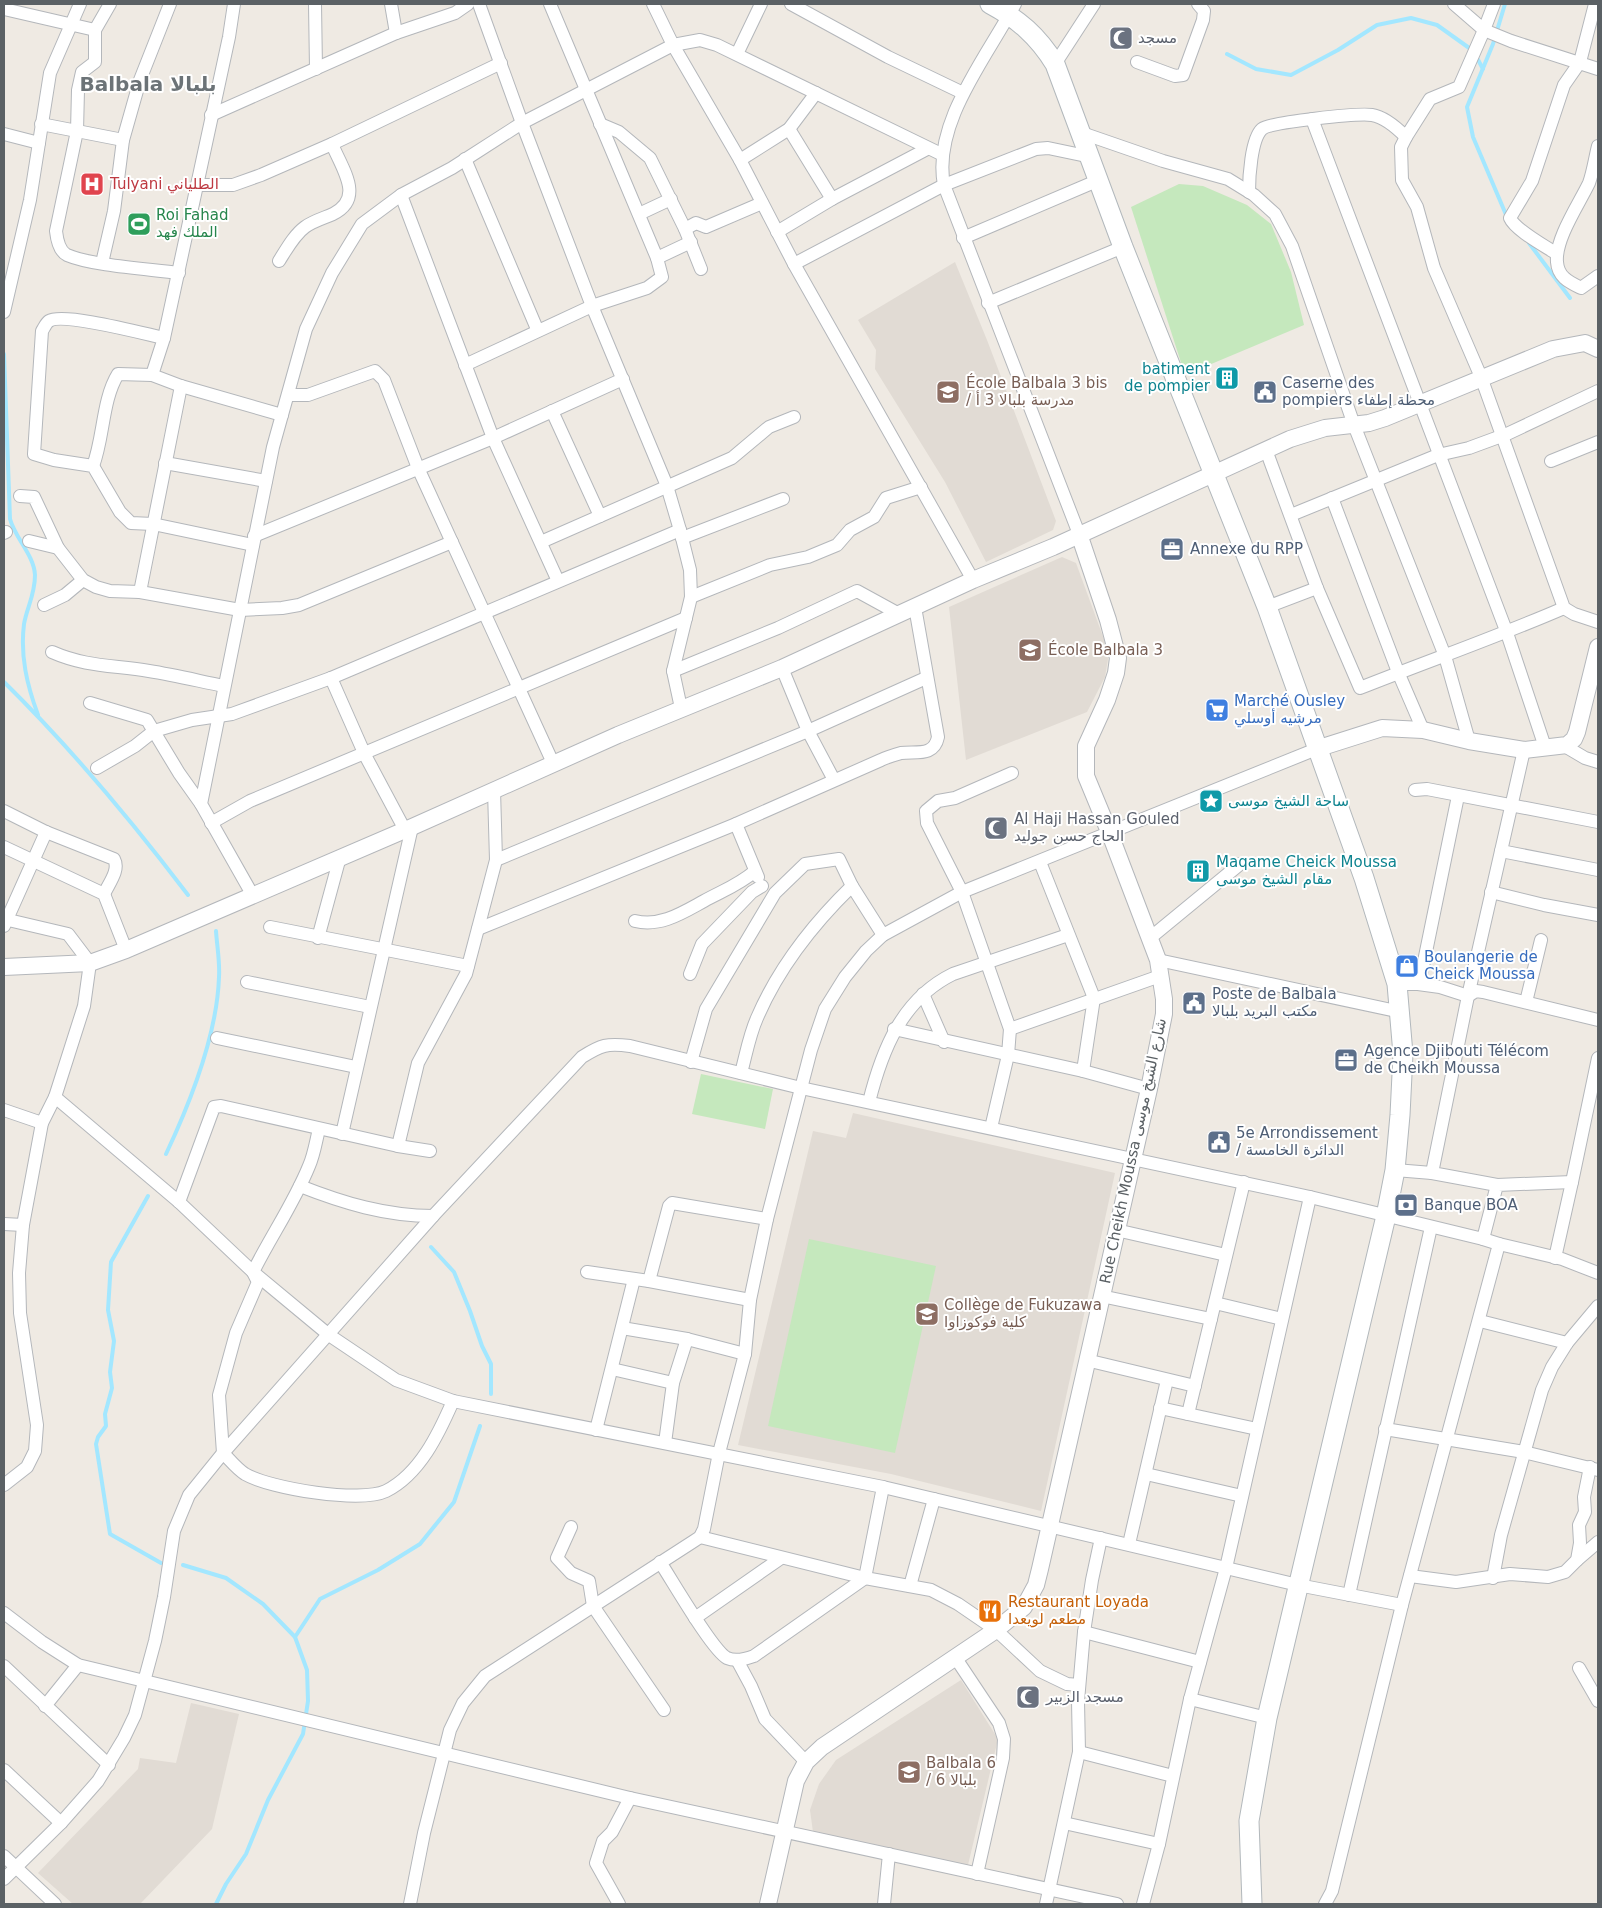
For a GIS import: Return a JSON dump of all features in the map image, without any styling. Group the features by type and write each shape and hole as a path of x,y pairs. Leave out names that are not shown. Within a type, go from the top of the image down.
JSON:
{"main road":[{"path":"990,4 1012,9 1055,64 1123,247 1267,607 1319,748 1398,984 1402,1054 1401,1106 1395,1170 1386,1216 1267,1718 1249,1821 1252,1904"}],"street":[{"path":"4,312 10,258 30,200 50,73 73,24 80,4"},
{"path":"110,4 95,30 95,62 82,72 78,90 77,131 56,232 58,245 66,254 102,263 179,273"},
{"path":"102,263 114,211 123,140 140,80 170,4"},
{"path":"152,376 164,338 179,273 234,4"},
{"path":"315,4 316,69"},
{"path":"390,4 396,34"},
{"path":"212,115 396,34 455,13 468,4"},
{"path":"479,4 592,306 667,486 681,534 690,570 691,597 673,672 681,708"},
{"path":"465,365 538,329 592,306 647,288 662,277 658,258 550,4"},
{"path":"653,4 673,45 740,160 794,264 973,580"},
{"path":"737,54 761,4"},
{"path":"791,4 888,57 963,94"},
{"path":"1055,64 1094,4"},
{"path":"1137,62 1175,76 1183,75 1203,20 1204,11 1198,4"},
{"path":"1454,4 1484,30 1511,41 1598,69"},
{"path":"1494,4 1459,87 1430,99 1406,137 1401,147 1402,180 1417,207 1436,276 1481,377 1564,608 1574,614 1598,622"},
{"path":"1557,254 1512,223 1510,218 1536,172 1564,85 1580,62 1595,4"},
{"path":"4,9 95,30"},
{"path":"1012,9 963,94 941,154 944,185 988,303 1079,534"},
{"path":"201,804 266,481 306,329 332,273 362,224 401,195 465,159 522,123 673,45 700,40 737,54 927,149 941,154"},
{"path":"197,184 233,185 332,144 501,63"},
{"path":"740,160 789,129 816,93"},
{"path":"1249,192 1251,163 1262,129 1282,123 1312,119 1372,115 1392,124 1406,137"},
{"path":"1312,119 1418,404 1507,633 1545,747"},
{"path":"41,124 123,140"},
{"path":"600,124 619,132 650,158 691,242 701,269"},
{"path":"789,129 832,199"},
{"path":"1082,133 1163,161 1228,179 1249,192 1275,214 1292,246 1375,482 1445,656 1470,742"},
{"path":"4,134 39,143"},
{"path":"278,261 299,231 311,223 345,207 350,198 350,188 332,144"},
{"path":"1598,146 1594,183 1557,254 1556,264 1564,280 1581,288 1598,276"},
{"path":"794,264 944,185 1043,148 1090,157"},
{"path":"777,232 832,199 927,149"},
{"path":"465,159 538,329"},
{"path":"963,238 1099,180"},
{"path":"401,195 493,438 558,581"},
{"path":"639,214 671,200"},
{"path":"685,229 696,224 706,227 762,203"},
{"path":"658,258 691,242"},
{"path":"988,303 1123,247"},
{"path":"93,466 54,460 34,454 42,330 49,321 60,319 103,325 164,338"},
{"path":"4,967 90,963 126,950 553,763 681,708 782,668 973,580 1290,439 1325,428 1354,425 1385,418 1545,352 1576,343 1592,344 1598,348"},
{"path":"288,395 308,395 375,371 384,380 418,468 553,763"},
{"path":"93,466 99,450 112,384 118,374 152,376 282,416"},
{"path":"93,466 120,512 131,523 153,524 254,541 418,468 493,438 623,379"},
{"path":"140,592 181,386"},
{"path":"1291,515 1438,455 1469,448 1501,436 1598,391"},
{"path":"552,411 600,516"},
{"path":"541,542 732,458 769,427 794,417"},
{"path":"1551,461 1598,442"},
{"path":"1266,450 1318,588 1360,688 1398,672 1507,633 1564,608"},
{"path":"165,463 266,481"},
{"path":"691,597 770,564 808,558 837,545 850,530 874,517 886,498 921,488"},
{"path":"20,496 34,497 58,548 83,580 110,591 140,592 240,610 282,608 299,605 452,542"},
{"path":"1332,498 1398,672 1423,730"},
{"path":"96,768 135,746 154,731 192,720 232,714 331,678 558,581 681,534 783,499"},
{"name":"Rue Cheikh Moussa شارع الشيخ موسى","path":"768,1904 796,1781 806,1762 822,1747 996,1630 1024,1607 1031,1597 1040,1569 1086,1360 1134,1159 1164,1014 1159,968 1150,938 1086,776 1085,761 1088,740 1107,700 1116,673 1118,658 1108,620 1079,534"},
{"path":"29,541 58,548"},
{"path":"44,605 65,595 83,580"},
{"path":"1267,607 1318,588"},
{"path":"673,672 778,628 858,591 899,614"},
{"path":"478,929 736,824 892,756 927,752 936,743 938,737 926,678 915,607"},
{"path":"211,823 250,801 686,618"},
{"path":"410,1904 420,1850 444,1754 455,1718 474,1688 486,1676 700,1537 705,1525 719,1453 745,1354 750,1300 767,1219 811,1050 825,1009 845,977 866,950 883,935 962,892 1110,834 1319,748 1382,728 1423,730 1470,742 1524,750 1570,743 1574,739 1593,690 1598,647"},
{"path":"52,652 74,662 94,666 148,671 224,686"},
{"path":"782,668 808,731 834,780"},
{"path":"331,678 365,754 408,828 384,948 342,1134"},
{"path":"496,860 808,731 926,678"},
{"path":"90,703 147,720 178,773 201,804 252,894"},
{"path":"1562,745 1585,758 1598,762"},
{"path":"1432,1173 1468,996 1524,750"},
{"path":"991,1128 1008,1055 1010,1029 962,892 927,823 926,812 938,801 955,798 1012,773"},
{"path":"398,1146 418,1064 432,1034 461,986 478,929 496,860 494,790"},
{"path":"1415,790 1427,790 1598,822"},
{"path":"1418,984 1428,946 1433,911 1458,796"},
{"path":"4,811 46,832 114,859 116,871 104,894"},
{"path":"736,824 762,886 775,893"},
{"path":"4,1485 27,1467 35,1451 37,1425 20,1313 19,1273 23,1225 42,1123 55,1097 84,1006 90,963 68,934 5,922 46,832"},
{"path":"4,847 104,894 126,950"},
{"path":"1501,852 1598,870"},
{"path":"318,938 340,857"},
{"path":"691,1062 706,1009 775,893 805,864 840,858 852,886 883,935"},
{"path":"1040,862 1094,998 1083,1071"},
{"path":"1150,938 1240,864"},
{"path":"634,921 647,924 685,913 726,891 755,871"},
{"path":"690,974 702,944 752,892 762,886"},
{"path":"741,1074 756,1020 770,989 830,908 852,886"},
{"path":"1492,892 1544,905 1598,915"},
{"path":"270,927 318,938 384,948 468,966"},
{"path":"869,1102 878,1068 894,1029 923,994 953,974 1068,935"},
{"path":"1526,1002 1542,940"},
{"path":"1010,1029 1094,998 1159,968 1401,1012"},
{"path":"247,982 370,1007"},
{"path":"1398,984 1440,987 1468,996 1476,991 1598,1020"},
{"path":"923,994 944,1042"},
{"path":"894,1029 944,1042 1083,1071 1149,1090"},
{"path":"217,1038 356,1067"},
{"path":"4,1879 60,1823 98,1781 135,1715 146,1680 164,1597 174,1530 189,1495 223,1453 433,1216 582,1057 600,1045 630,1046 801,1088 1310,1196 1555,1258 1598,1272"},
{"path":"1555,1258 1598,1058"},
{"path":"55,1097 179,1202 253,1272 329,1335 396,1380 453,1401 883,1487 1298,1585 1402,1605"},
{"path":"179,1202 214,1107 221,1106 342,1134 430,1151"},
{"path":"4,1110 42,1123"},
{"path":"253,1272 300,1186 310,1164 320,1129"},
{"path":"1395,1170 1432,1173 1497,1185 1572,1182"},
{"path":"1188,1414 1244,1182"},
{"path":"1483,1239 1497,1185"},
{"path":"300,1186 343,1203 412,1216 433,1216"},
{"path":"1144,1904 1190,1699 1226,1568 1310,1196"},
{"path":"649,1281 669,1206 672,1203 767,1219"},
{"path":"4,1224 23,1225"},
{"path":"1350,1596 1431,1227"},
{"path":"1116,1230 1226,1254"},
{"path":"1325,1904 1332,1891 1402,1605 1480,1321 1499,1244"},
{"path":"253,1272 258,1282 236,1333 219,1395 223,1453 245,1474 277,1485 321,1493 369,1496 387,1490 413,1469 434,1442 453,1401"},
{"path":"587,1272 649,1281 750,1300"},
{"path":"596,1430 634,1279"},
{"path":"1101,1296 1211,1319"},
{"path":"1215,1303 1282,1319"},
{"path":"1493,1578 1501,1535 1542,1390 1552,1367 1567,1342 1598,1306"},
{"path":"1480,1321 1567,1342"},
{"path":"622,1328 687,1339 745,1354"},
{"path":"665,1443 673,1383 687,1339"},
{"path":"1086,1360 1195,1386"},
{"path":"612,1370 673,1383"},
{"path":"1129,1544 1167,1380"},
{"path":"1160,1408 1257,1429"},
{"path":"1385,1430 1524,1452 1594,1468 1584,1497 1585,1512 1579,1525 1580,1543 1577,1560"},
{"path":"1146,1474 1242,1496"},
{"path":"660,1562 695,1618 721,1653 728,1658 737,1660 754,1656 865,1578 883,1487"},
{"path":"910,1586 934,1499"},
{"path":"571,1527 557,1558 571,1573 589,1581 592,1606 664,1710"},
{"path":"700,1537 865,1578 910,1586 940,1594 996,1630 1040,1671 1067,1684 1079,1686"},
{"path":"1046,1904 1079,1752 1079,1686 1084,1632 1101,1538"},
{"path":"1410,1576 1447,1582 1493,1578 1510,1574 1554,1576 1565,1572 1598,1542"},
{"path":"695,1618 781,1558"},
{"path":"4,1613 42,1642 78,1665 630,1798 1117,1904"},
{"path":"1084,1632 1200,1662"},
{"path":"955,1657 994,1716 1004,1739 1003,1758 977,1874"},
{"path":"737,1660 751,1686 765,1719 806,1762"},
{"path":"45,1706 78,1665"},
{"path":"4,1666 108,1765"},
{"path":"1579,1668 1598,1701"},
{"path":"1190,1699 1267,1718"},
{"path":"1079,1752 1172,1776"},
{"path":"4,1770 60,1823"},
{"path":"619,1904 596,1863 603,1841 612,1832 630,1798"},
{"path":"1064,1823 1159,1844"},
{"path":"884,1904 889,1854"},
{"path":"4,1856 55,1904"}],"shaded area":[{"name":"École Balbala 3 bis / مدرسة بلبالا 3 أ","path":"955,262 1056,521 1053,530 986,562 945,482 875,369 876,350 858,320"},
{"name":"École Balbala 3","path":"1062,557 1076,563 1105,642 1108,659 1105,677 1087,712 966,760 949,607"},
{"name":"Collège de Fukuzawa كلية فوكوزاوا","path":"853,1113 1115,1173 1041,1511 891,1474 738,1445 813,1131 846,1138"},
{"name":"Balbala 6 / بلبالا 6","path":"961,1680 998,1739 968,1865 813,1832 810,1810 819,1784 836,1760"},
{"path":"191,1703 239,1714 212,1829 140,1904 73,1904 38,1873 138,1769 140,1758 176,1763"}],"green space":[{"path":"1179,184 1203,186 1247,205 1271,224 1291,272 1304,325 1185,375 1131,207"},
{"name":"Roi Fahad الملك فهد","path":"131,216 149,220 146,232 128,228"},
{"path":"701,1074 773,1089 765,1129 692,1114"},
{"path":"809,1239 936,1266 895,1453 768,1426"}],"waterway":[{"path":"1505,4 1493,44 1467,107 1473,137 1507,217"},
{"path":"1227,54 1256,69 1291,75 1338,50 1377,25 1411,18 1437,25 1472,50"},
{"path":"1476,56 1483,69"},
{"path":"1529,243 1570,298"},
{"path":"4,354 10,519 31,560 35,575 34,589 24,624 23,648 28,681 38,715"},
{"path":"4,682 100,785 188,895"},
{"path":"166,1154 185,1112 208,1045 217,999 219,971 216,931"},
{"path":"148,1196 111,1262 108,1310 114,1341 110,1372 112,1388 105,1414 106,1426 98,1437 96,1444 110,1534 161,1563"},
{"path":"431,1247 454,1272 470,1311 482,1346 491,1364 491,1394"},
{"path":"295,1637 320,1599 378,1570 420,1544 454,1502 480,1426"},
{"path":"183,1565 226,1578 263,1604 295,1637 307,1670 308,1701 303,1734 268,1800 246,1854 226,1884 216,1904"}],"place":[{"name":"مسجد","path":"1121,38"},
{"name":"Tulyani الطلياني","path":"92,184"},
{"name":"Roi Fahad الملك فهد","path":"139,224"},
{"name":"batiment de pompier","path":"1227,378"},
{"name":"École Balbala 3 bis / مدرسة بلبالا 3 أ","path":"948,392"},
{"name":"Caserne des pompiers محطة إطفاء","path":"1265,392"},
{"name":"Annexe du RPP","path":"1172,549"},
{"name":"École Balbala 3","path":"1030,650"},
{"name":"Marché Ousley مرشيه أوسلي","path":"1217,710"},
{"name":"ساحة الشيخ موسى","path":"1211,801"},
{"name":"Al Haji Hassan Gouled الحاج حسن جوليد","path":"996,828"},
{"name":"Maqame Cheick Moussa مقام الشيخ موسى","path":"1198,871"},
{"name":"Boulangerie de Cheick Moussa","path":"1407,966"},
{"name":"Poste de Balbala مكتب البريد بلبالا","path":"1194,1003"},
{"name":"Agence Djibouti Télécom de Cheikh Moussa","path":"1346,1060"},
{"name":"5e Arrondissement / الدائرة الخامسة","path":"1219,1142"},
{"name":"Banque BOA","path":"1406,1205"},
{"name":"Collège de Fukuzawa كلية فوكوزاوا","path":"927,1314"},
{"name":"Restaurant Loyada مطعم لويعدا","path":"990,1611"},
{"name":"مسجد الزبير","path":"1028,1697"},
{"name":"Balbala 6 / بلبالا 6","path":"909,1772"}],"district":[{"name":"Balbala بلبالا","path":"148,84"}]}
